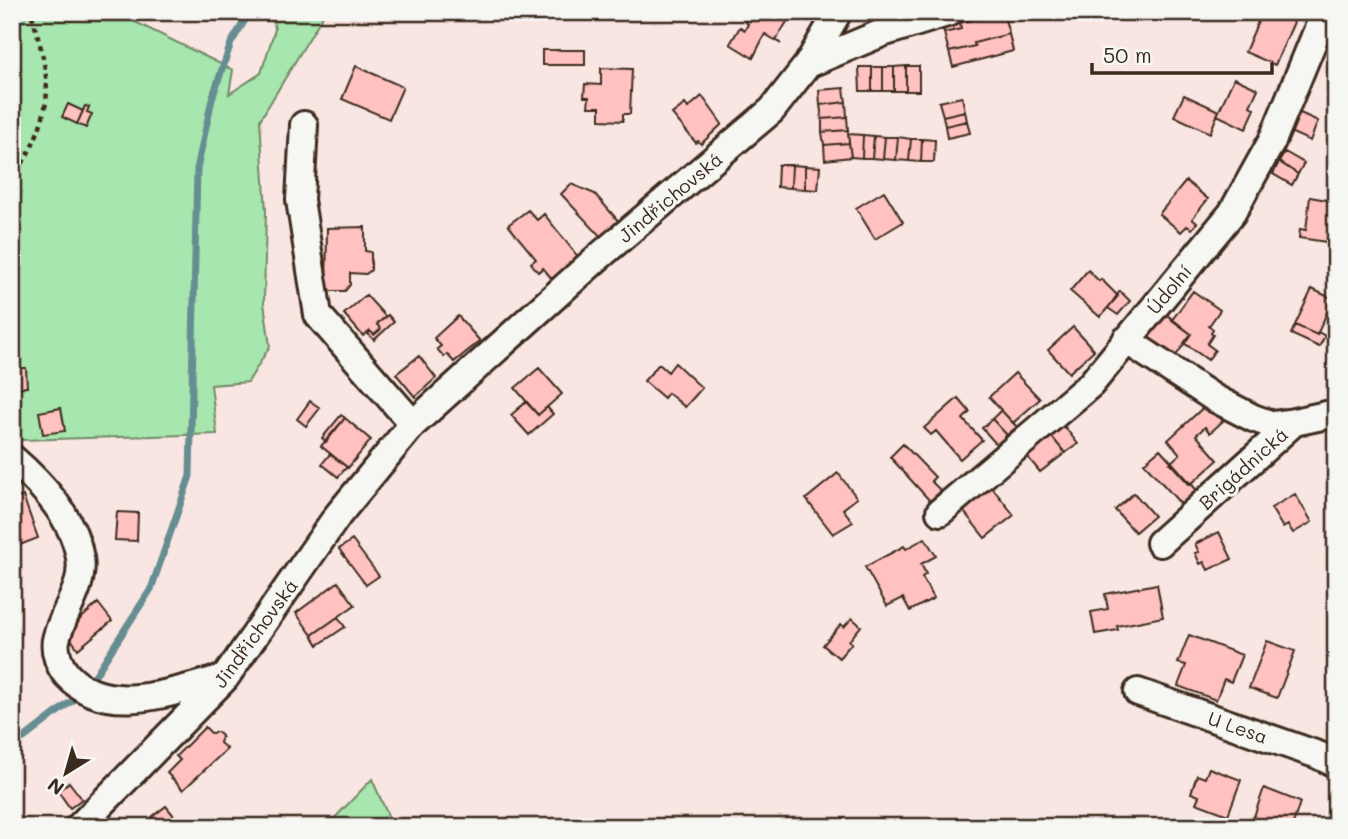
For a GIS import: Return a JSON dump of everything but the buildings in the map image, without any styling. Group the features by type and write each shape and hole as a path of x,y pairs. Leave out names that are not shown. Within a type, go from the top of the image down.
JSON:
{"street":[{"path":"808,64 838,12"},
{"name":"Jindřichovská","path":"79,827 225,678 338,515 413,424 595,260 772,110 808,64 882,33 950,12"},
{"name":"Údolní","path":"940,512 1091,384 1232,212 1272,141 1325,12"},
{"path":"304,125 300,200 318,315 413,424"},
{"path":"1126,340 1214,398 1253,418 1273,425 1294,422"},
{"name":"Brigádnická","path":"1160,543 1294,422 1336,413"},
{"path":"12,458 52,497 75,537 81,560 80,580 55,645 58,661 65,673 95,695 123,700 225,678"},
{"name":"U Lesa","path":"1138,692 1318,755 1336,764"}],"path":[{"path":"12,181 36,137 47,101 46,78 31,12"}],"green space":[{"path":"26,12 115,12 233,70 229,94 261,73 275,29 271,12 325,12 260,120 266,211 264,303 270,346 248,382 211,385 217,434 22,440 12,426 12,16"},
{"path":"372,779 393,827 326,827"}],"waterway":[{"path":"92,680 151,589 190,476 197,169 212,99 231,43 250,12"},
{"path":"12,742 24,738 77,697"}]}
